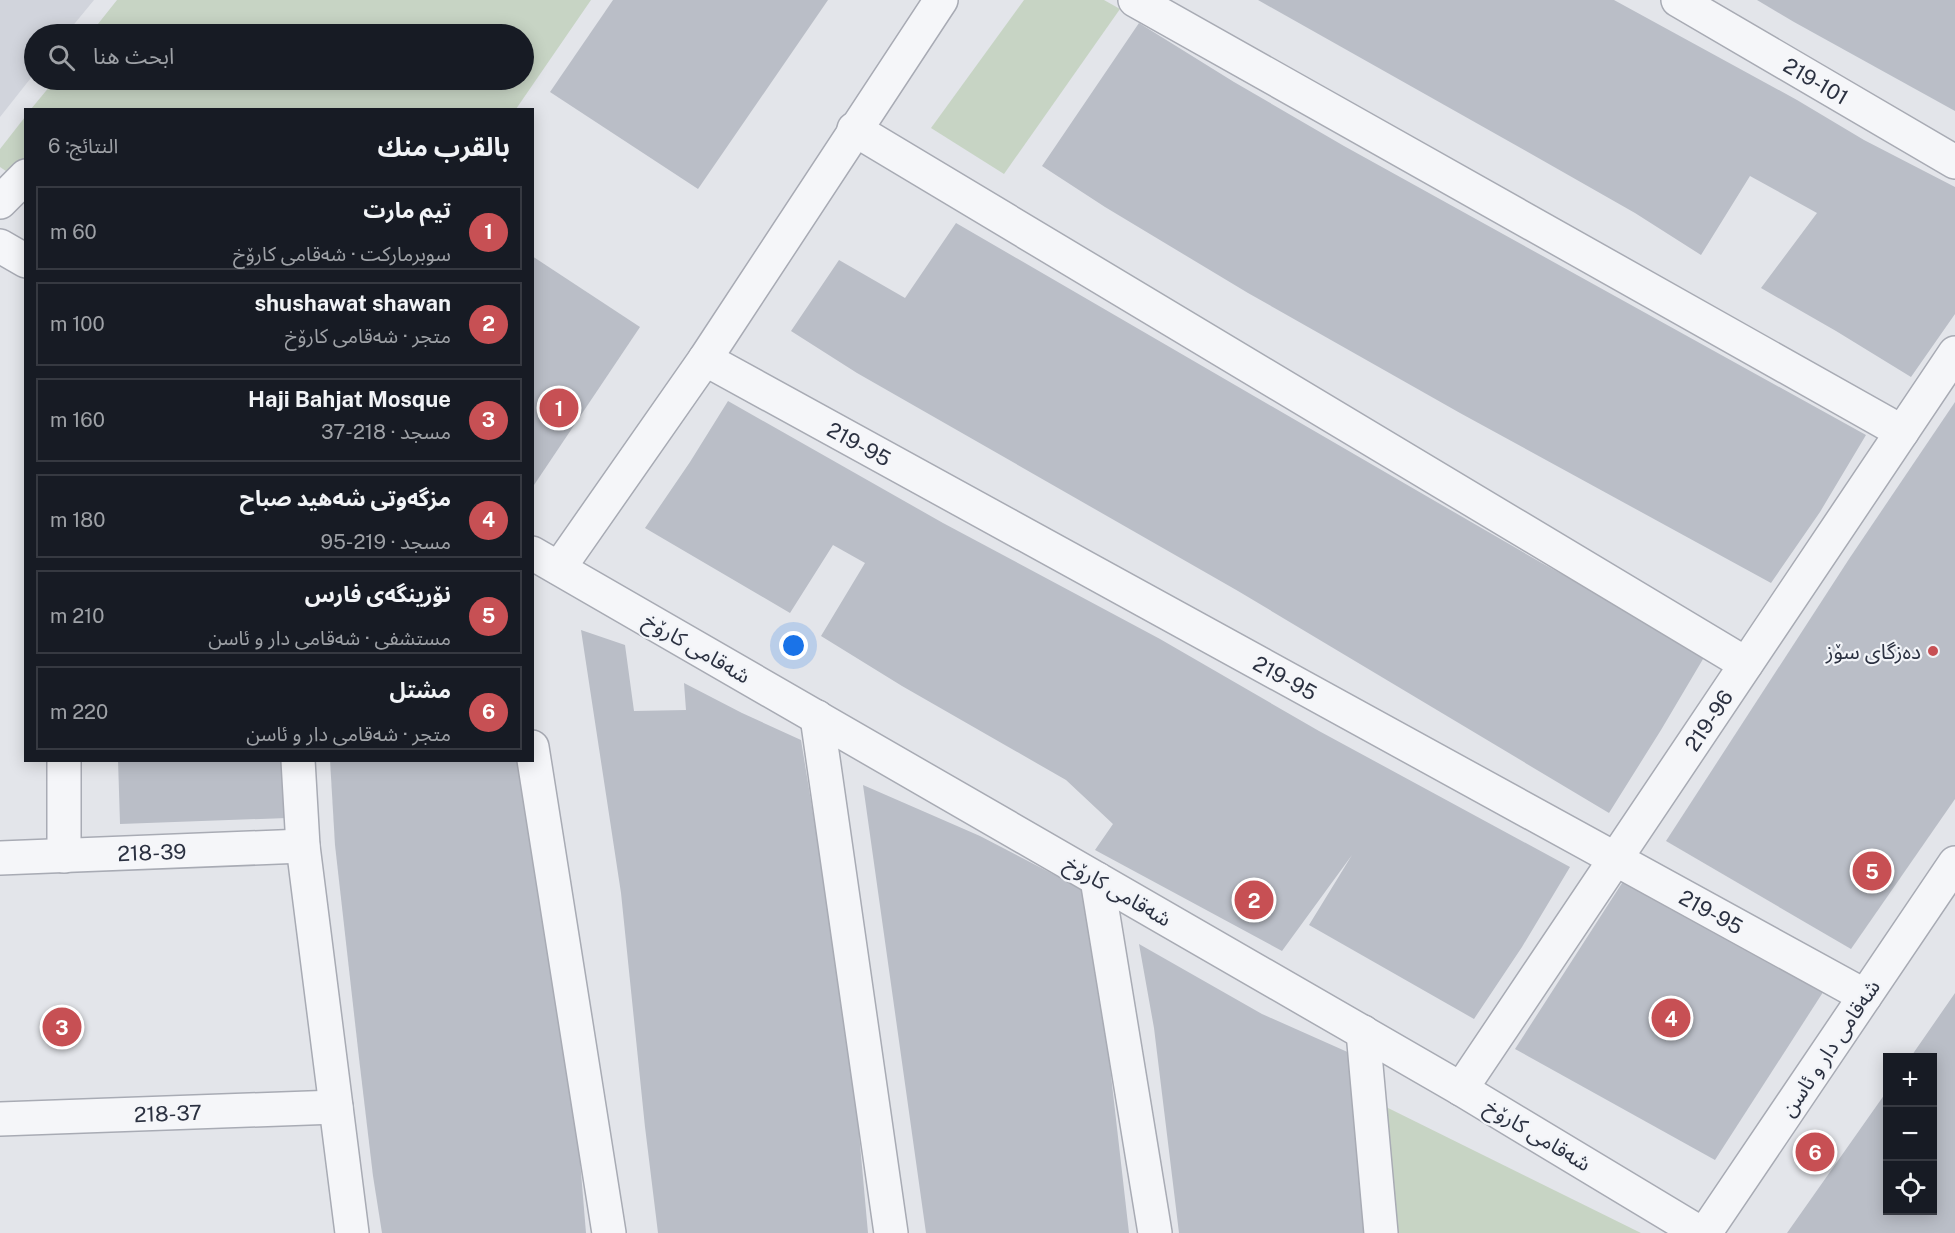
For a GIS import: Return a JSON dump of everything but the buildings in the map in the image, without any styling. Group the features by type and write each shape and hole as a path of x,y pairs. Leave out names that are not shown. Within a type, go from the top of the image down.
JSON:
{"street":[{"path":"546,560 705,358 940,0"},
{"path":"1135,0 1902,432"},
{"name":"219-101","path":"1678,0 1955,162"},
{"path":"854,129 1746,664"},
{"path":"0,202 24,178"},
{"path":"0,246 24,260"},
{"name":"219-96","path":"1461,1089 1955,353"},
{"name":"219-95","path":"705,358 1865,996"},
{"name":"شەقامی کارۆخ","path":"546,560 1461,1089 1700,1233"},
{"path":"817,717 891,1233"},
{"path":"534,760 609,1233"},
{"path":"64,762 64,856"},
{"path":"298,762 303,846 352,1233"},
{"name":"218-39","path":"0,858 303,846"},
{"name":"شەقامی دار و ئاسن","path":"1705,1233 1955,863"},
{"path":"1097,879 1155,1233"},
{"path":"1363,1032 1382,1233"},
{"name":"218-37","path":"0,1119 336,1107"}],"shaded area":[{"path":"0,0 94,0 74,24 24,24 24,87 0,117"}],"green space":[{"path":"117,0 591,0 534,83 534,24 98,24"},
{"path":"1024,0 1104,0 1120,9 1004,174 931,128"},
{"path":"47,90 529,90 517,108 32,108"},
{"path":"24,118 24,183 0,167 0,149"},
{"path":"1382,1105 1641,1233 1395,1233"}],"place":[{"name":"تيم مارت","path":"559,408"},
{"name":"دەزگای سۆز","path":"1933,651"},
{"name":"نۆرینگەی فارس","path":"1872,871"},
{"name":"shushawat shawan","path":"1254,900"},
{"name":"مزگه‌وتی شه‌هید صباح","path":"1671,1018"},
{"name":"Haji Bahjat Mosque","path":"62,1027"},
{"name":"مشتل","path":"1815,1152"}]}
